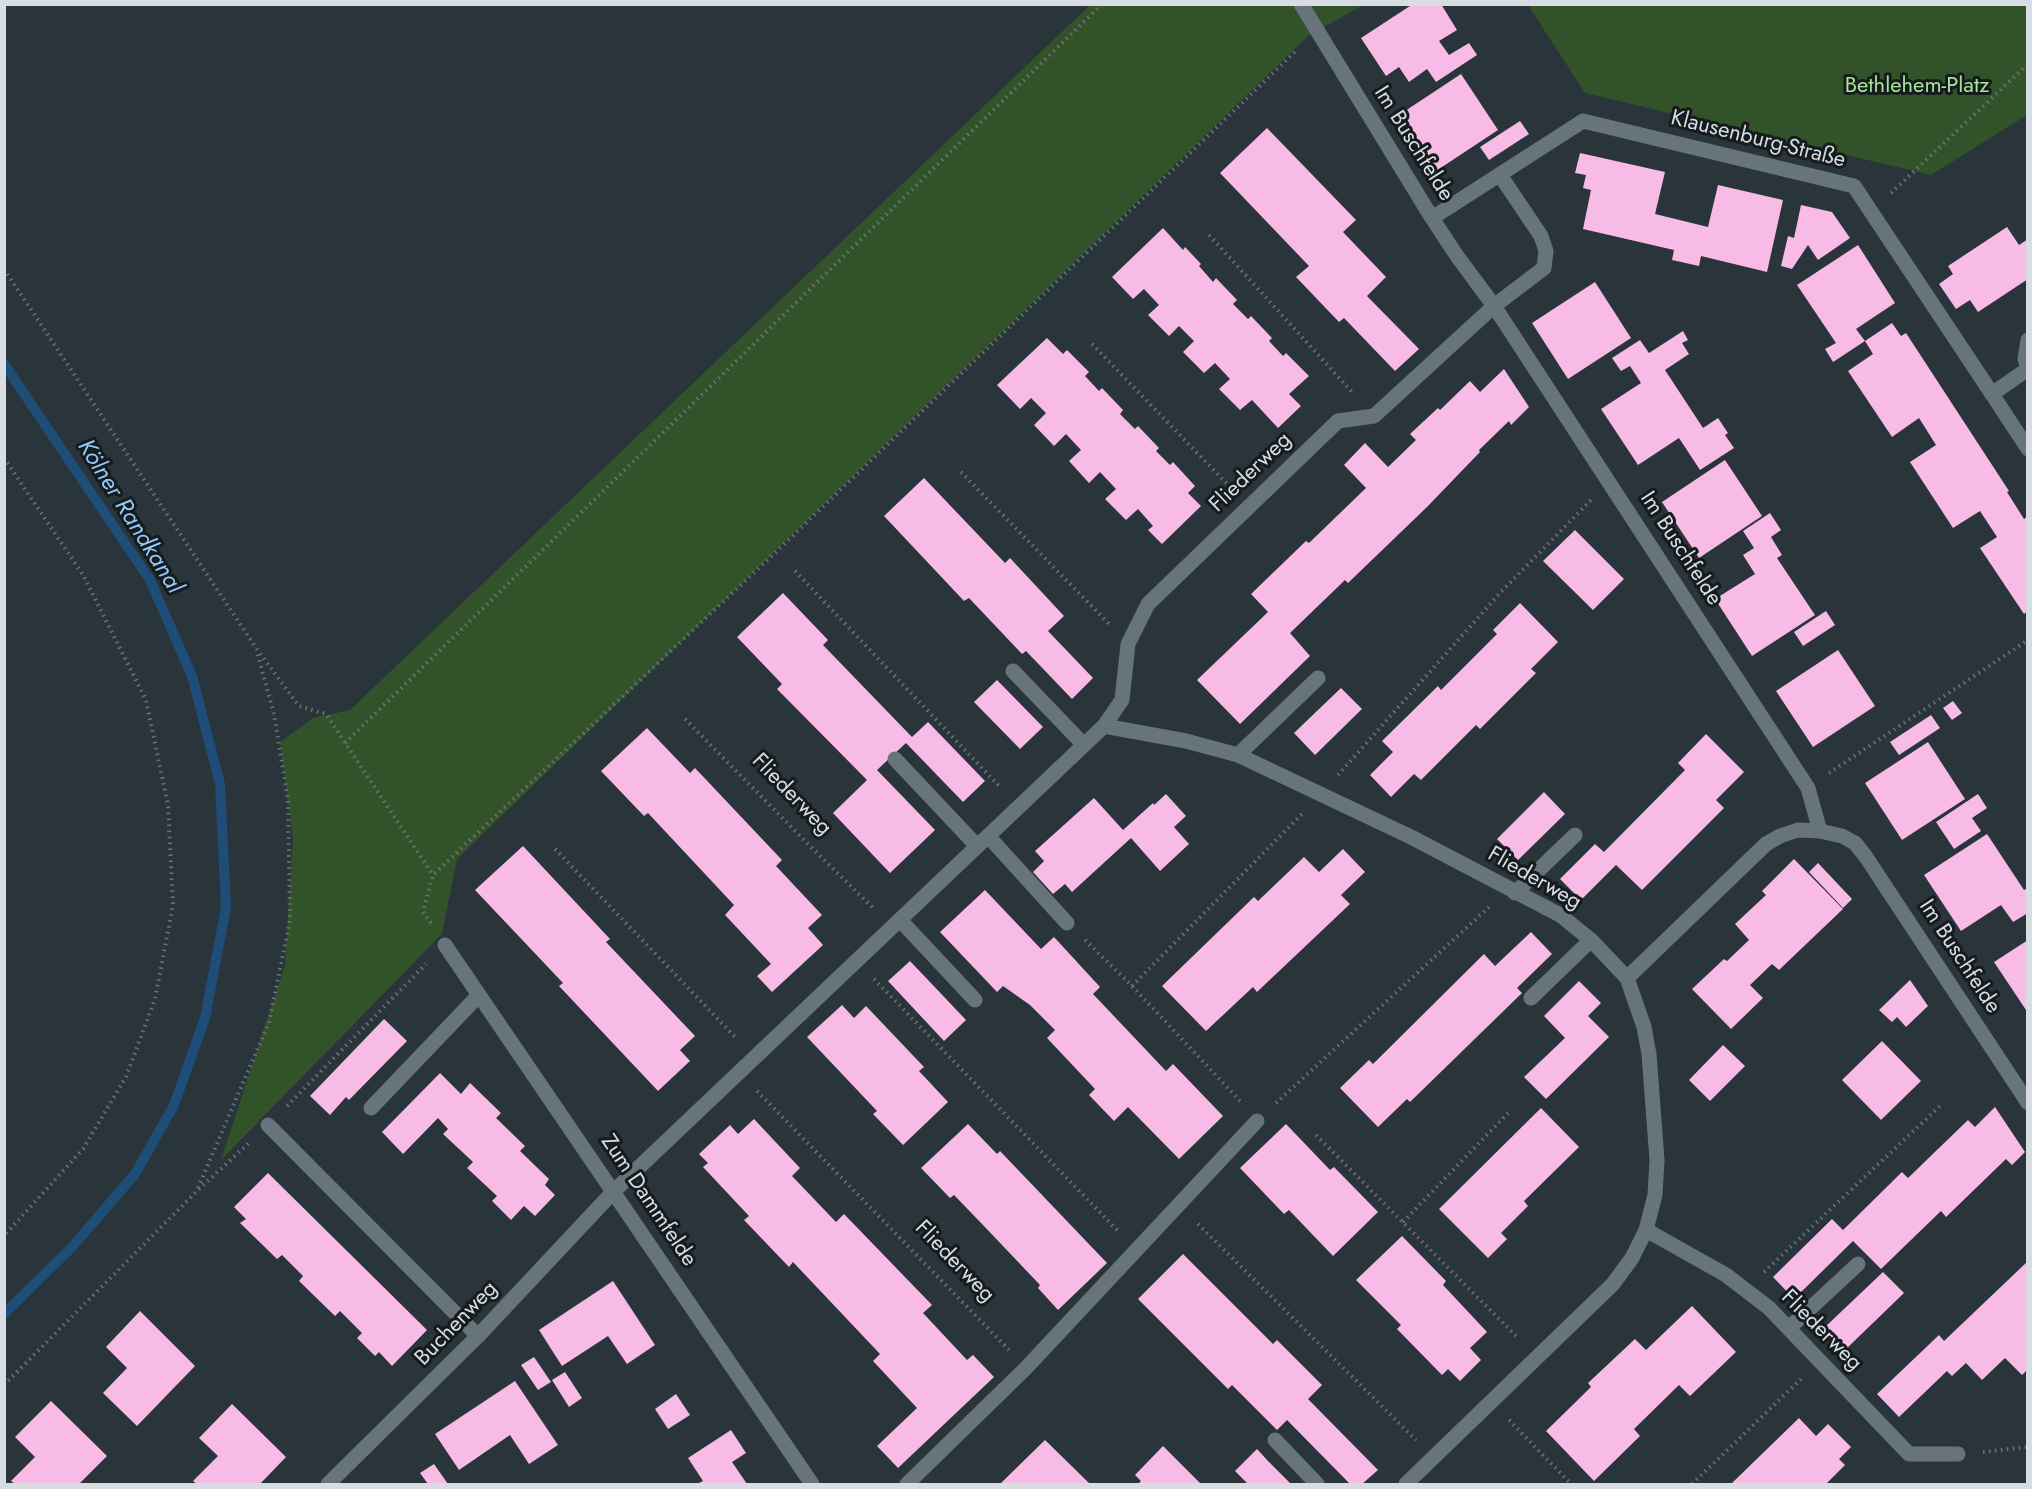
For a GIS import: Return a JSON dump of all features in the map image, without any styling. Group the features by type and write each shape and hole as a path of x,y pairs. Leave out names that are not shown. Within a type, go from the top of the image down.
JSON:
{"street":[{"name":"Im Buschfelde","path":"1301,4 1432,218 1494,306 1808,788 1820,831 1842,836 1855,843 1866,857 2028,1102"},
{"name":"Klausenburg-Straße","path":"1432,218 1583,121 1854,186 2028,449"},
{"path":"1374,416 1494,306 1544,268 1546,251 1541,236 1500,175"},
{"path":"1992,394 2028,368 2025,358 2028,340"},
{"name":"Fliederweg","path":"614,1191 1104,726 1122,700 1128,644 1148,604 1338,421 1374,416"},
{"path":"1013,671 1084,745"},
{"path":"1238,755 1318,678"},
{"name":"Fliederweg","path":"1104,726 1186,741 1238,755 1411,837 1560,915 1591,940 1627,978 1644,1027 1649,1054 1657,1160 1655,1195 1646,1230 1632,1258 1613,1284 1406,1485"},
{"path":"895,759 1067,923"},
{"path":"1627,978 1766,844 1798,830 1820,831"},
{"path":"1512,891 1575,835"},
{"path":"896,923 975,1000"},
{"path":"1531,998 1591,940"},
{"name":"Zum Dammfelde","path":"445,945 812,1485"},
{"path":"371,1108 479,995"},
{"path":"907,1485 1026,1368 1257,1121"},
{"path":"268,1125 478,1336"},
{"name":"Buchenweg","path":"328,1485 478,1336 614,1191"},
{"name":"Fliederweg","path":"1646,1230 1726,1275 1769,1308 1910,1454 1958,1454"},
{"path":"1789,1328 1858,1264"},
{"path":"1275,1440 1317,1485"}],"path":[{"path":"345,743 1102,4"},
{"path":"4,1385 197,1191 268,1125 445,945 423,912 433,875 777,551 1317,31"},
{"path":"1872,212 2028,64"},
{"path":"1209,235 1374,416"},
{"path":"4,268 256,648 299,706 326,714 433,875"},
{"path":"1092,344 1250,506"},
{"path":"4,458 83,575 146,700 168,805 173,905 155,999 126,1077 83,1149 4,1236"},
{"path":"961,472 1128,644"},
{"path":"1500,593 1609,482"},
{"path":"795,571 1019,807"},
{"path":"1808,788 2028,640"},
{"path":"197,1191 269,1022 290,921 288,800 274,714 256,648"},
{"name":"Fliederweg","path":"685,718 808,844 896,923"},
{"path":"555,849 754,1058"},
{"path":"1067,923 1132,986 1257,1121 1307,1072 1512,891"},
{"path":"857,961 1137,1250"},
{"name":"Fliederweg","path":"739,1072 1026,1368"},
{"path":"1745,1290 1940,1106"},
{"path":"1403,1222 1508,1113"},
{"path":"1316,1135 1538,1358"},
{"path":"1179,1205 1434,1457"},
{"path":"1692,1485 1820,1361"},
{"path":"1492,1402 1571,1485"},
{"path":"1958,1454 2028,1447"}],"green space":[{"path":"1090,5 1363,5 1308,36 457,859 442,934 221,1160 285,965 293,838 280,742 313,718 350,710"},
{"name":"Bethlehem-Platz","path":"1528,5 2027,5 2027,115 1931,175 1585,93"}],"building":[{"path":"1413,4 1441,4 1457,30 1439,41 1449,55 1469,43 1477,55 1436,82 1427,69 1409,82 1399,67 1386,76 1361,38"},
{"path":"1461,74 1498,130 1436,171 1399,115"},
{"path":"1520,121 1529,134 1489,160 1480,147"},
{"path":"1267,128 1356,220 1343,232 1386,277 1367,296 1419,349 1395,371 1344,318 1339,322 1296,277 1309,266 1220,173"},
{"path":"1580,153 1665,172 1655,214 1708,227 1718,185 1783,200 1767,272 1701,256 1699,266 1672,260 1674,250 1583,229 1591,190 1583,188 1586,175 1575,173"},
{"path":"1801,205 1832,212 1850,238 1818,260 1808,245 1792,269 1781,266 1788,236 1794,238"},
{"path":"2007,227 2019,245 2028,239 2028,279 1978,312 1970,300 1956,309 1939,284 1953,274 1948,266"},
{"path":"1163,228 1183,250 1185,247 1201,264 1199,266 1213,282 1216,278 1237,300 1233,304 1248,319 1251,316 1272,338 1269,341 1283,356 1286,353 1309,376 1289,394 1301,406 1278,428 1252,400 1240,410 1219,389 1230,379 1215,363 1204,373 1183,352 1194,341 1179,326 1169,336 1148,315 1159,305 1144,289 1133,299 1112,277"},
{"path":"1858,245 1895,303 1856,329 1865,341 1833,362 1825,349 1836,343 1797,285"},
{"path":"1595,282 1631,338 1568,379 1532,323"},
{"path":"1892,323 1901,336 1906,333 2009,491 2007,492 2024,519 2028,516 2028,611 2024,614 1980,548 1997,537 1980,511 1953,528 1910,462 1936,445 1919,418 1892,437 1848,371 1873,354 1865,341"},
{"path":"1683,331 1688,340 1682,343 1689,354 1665,370 1703,428 1718,418 1728,433 1725,435 1734,448 1700,470 1679,438 1638,465 1601,409 1641,383 1630,366 1621,371 1612,358 1640,340 1649,353"},
{"path":"1047,338 1063,354 1067,350 1089,372 1085,376 1099,391 1102,388 1123,410 1120,414 1135,429 1138,426 1159,448 1156,451 1170,465 1173,462 1195,486 1188,493 1201,506 1162,544 1148,530 1153,526 1138,509 1126,520 1105,499 1116,489 1100,472 1089,483 1069,461 1081,450 1066,434 1054,446 1034,425 1046,413 1031,398 1020,409 997,385"},
{"path":"1504,369 1529,407 1511,425 1509,421 1427,507 1348,583 1345,580 1290,633 1310,656 1240,724 1197,680 1268,612 1251,594 1306,541 1309,543 1366,488 1344,465 1365,443 1388,467 1416,440 1410,434 1438,408 1440,410 1470,381 1480,392"},
{"path":"1725,460 1762,516 1699,558 1662,502"},
{"path":"924,478 1005,563 1010,558 1064,616 1048,631 1093,678 1072,699 1026,651 1022,654 969,598 964,601 884,516"},
{"path":"1770,513 1781,530 1771,537 1782,555 1777,558 1815,615 1752,656 1715,599 1755,574 1743,555 1754,548 1743,531"},
{"path":"1575,530 1624,579 1593,610 1543,561"},
{"path":"783,593 828,640 823,645 912,737 928,722 985,781 963,802 906,743 877,770 935,830 890,873 833,813 867,780 777,689 782,684 737,637"},
{"path":"1520,603 1558,642 1531,669 1536,673 1480,729 1476,725 1421,780 1414,774 1391,797 1370,775 1393,752 1382,741 1438,686 1441,690 1497,634 1493,630"},
{"path":"1826,611 1835,625 1803,646 1794,632"},
{"path":"1838,650 1875,706 1813,747 1776,691"},
{"path":"997,680 1043,727 1020,749 974,702"},
{"path":"1341,688 1362,709 1315,755 1294,733"},
{"path":"1953,701 1962,713 1952,720 1943,708"},
{"path":"1931,715 1940,728 1899,755 1890,742"},
{"path":"647,728 690,773 695,768 782,860 776,866 822,915 808,928 823,945 772,992 757,976 771,964 725,915 734,905 648,813 644,816 601,771"},
{"path":"1706,734 1744,772 1716,800 1724,808 1642,890 1616,865 1581,900 1560,879 1595,844 1604,852 1685,770 1678,763"},
{"path":"1928,742 1965,799 1902,840 1865,783"},
{"path":"1544,792 1565,814 1518,860 1497,839"},
{"path":"1166,794 1186,816 1174,827 1189,844 1160,871 1131,838 1072,892 1065,884 1053,894 1033,872 1044,861 1035,851 1094,798 1123,830"},
{"path":"1978,794 1987,808 1972,818 1981,831 1954,849 1936,822"},
{"path":"1987,834 2024,890 2028,888 2028,913 2013,922 2001,905 1961,931 1924,875"},
{"path":"523,846 610,939 606,942 695,1036 680,1050 690,1061 658,1091 559,986 563,983 475,890"},
{"path":"1343,849 1365,872 1341,895 1350,904 1257,992 1253,987 1206,1031 1162,986 1254,897 1258,901 1304,857 1319,872"},
{"path":"1794,859 1843,909 1779,970 1772,964 1750,985 1763,998 1731,1029 1692,989 1724,959 1727,961 1749,940 1735,924 1766,895 1762,891"},
{"path":"1818,863 1852,899 1843,908 1809,872"},
{"path":"985,890 1041,949 1054,937 1100,987 1093,994 1166,1071 1173,1064 1223,1116 1179,1159 1128,1107 1114,1121 1089,1095 1095,1089 1047,1038 1055,1030 1030,1005 1003,986 997,992 940,932"},
{"path":"1531,932 1552,954 1517,988 1522,993 1410,1102 1407,1099 1378,1127 1340,1088 1369,1060 1373,1064 1484,954 1495,966"},
{"path":"2028,940 2028,1013 1994,962"},
{"path":"910,961 966,1020 944,1041 888,981"},
{"path":"1910,980 1928,1006 1906,1027 1897,1017 1892,1022 1879,1010"},
{"path":"1579,981 1601,1003 1588,1016 1609,1037 1546,1099 1524,1077 1565,1038 1544,1016"},
{"path":"842,1005 854,1018 866,1006 924,1067 919,1071 948,1102 903,1145 873,1114 877,1111 807,1037"},
{"path":"384,1019 407,1041 349,1100 346,1097 330,1115 310,1096"},
{"path":"1882,1041 1921,1081 1881,1120 1842,1080"},
{"path":"1723,1045 1745,1066 1710,1101 1689,1080"},
{"path":"440,1073 461,1094 470,1083 501,1113 496,1118 525,1146 520,1151 549,1179 545,1185 555,1195 535,1216 524,1206 511,1220 492,1201 497,1196 467,1168 473,1162 443,1134 448,1129 438,1118 403,1154 382,1132"},
{"path":"1995,1107 2025,1152 2012,1165 2006,1159 1946,1217 1941,1211 1881,1269 1853,1241 1794,1299 1773,1277 1832,1219 1843,1230 1902,1172 1908,1178 1968,1120 1975,1127"},
{"path":"1541,1108 1579,1147 1524,1201 1528,1206 1501,1233 1507,1239 1488,1258 1439,1209"},
{"path":"754,1119 800,1168 792,1176 836,1222 844,1214 932,1305 923,1313 967,1360 973,1355 994,1377 898,1468 877,1446 917,1408 873,1361 880,1354 793,1262 789,1267 744,1220 749,1216 703,1167 708,1163 699,1154 730,1125 738,1134"},
{"path":"968,1124 997,1154 1000,1151 1107,1263 1058,1310 1038,1288 1040,1285 983,1225 954,1195 950,1198 921,1168"},
{"path":"1286,1124 1330,1170 1334,1167 1378,1212 1333,1256 1289,1210 1284,1214 1240,1168"},
{"path":"268,1173 427,1330 392,1366 379,1352 375,1356 357,1338 362,1333 340,1311 335,1316 299,1281 303,1276 282,1255 277,1259 240,1223 246,1219 234,1207"},
{"path":"1402,1236 1446,1281 1443,1285 1487,1332 1470,1348 1481,1360 1460,1381 1448,1369 1442,1375 1397,1329 1401,1325 1356,1280"},
{"path":"1183,1254 1273,1344 1277,1340 1322,1385 1308,1399 1378,1470 1362,1484 1350,1484 1287,1420 1277,1430 1232,1385 1228,1389 1138,1299"},
{"path":"2028,1261 2028,1369 2022,1375 2005,1358 1982,1380 1966,1363 1952,1376 1947,1371 1899,1417 1877,1394 1939,1335 1944,1341"},
{"path":"1883,1272 1904,1293 1845,1350 1824,1328"},
{"path":"613,1281 655,1345 627,1364 608,1336 562,1366 539,1330"},
{"path":"1692,1306 1736,1352 1690,1396 1679,1385 1634,1429 1640,1436 1594,1481 1546,1431 1591,1387 1588,1383 1635,1339 1646,1350"},
{"path":"140,1311 195,1366 137,1426 103,1393 127,1368 106,1347"},
{"path":"534,1357 551,1382 538,1390 521,1365"},
{"path":"565,1372 582,1398 569,1407 552,1380"},
{"path":"515,1381 558,1445 529,1464 510,1435 459,1470 435,1434"},
{"path":"676,1394 690,1415 668,1429 655,1409"},
{"path":"51,1401 107,1456 79,1484 15,1484 11,1481 35,1457 15,1437"},
{"path":"232,1404 286,1457 260,1484 197,1484 193,1481 218,1456 199,1438"},
{"path":"1799,1418 1816,1436 1828,1424 1851,1447 1839,1459 1845,1465 1826,1484 1731,1484"},
{"path":"731,1430 746,1453 732,1462 747,1484 697,1484 703,1481 688,1458"},
{"path":"1045,1440 1090,1484 1000,1484"},
{"path":"1163,1446 1201,1484 1138,1484 1141,1481 1135,1475"},
{"path":"1257,1449 1291,1484 1248,1484 1235,1471"},
{"path":"434,1464 448,1484 428,1484 420,1473"}],"waterway":[{"name":"Kölner Randkanal","path":"4,364 150,580 192,676 220,784 226,907 205,1018 174,1105 135,1174 72,1247 4,1314"}]}
